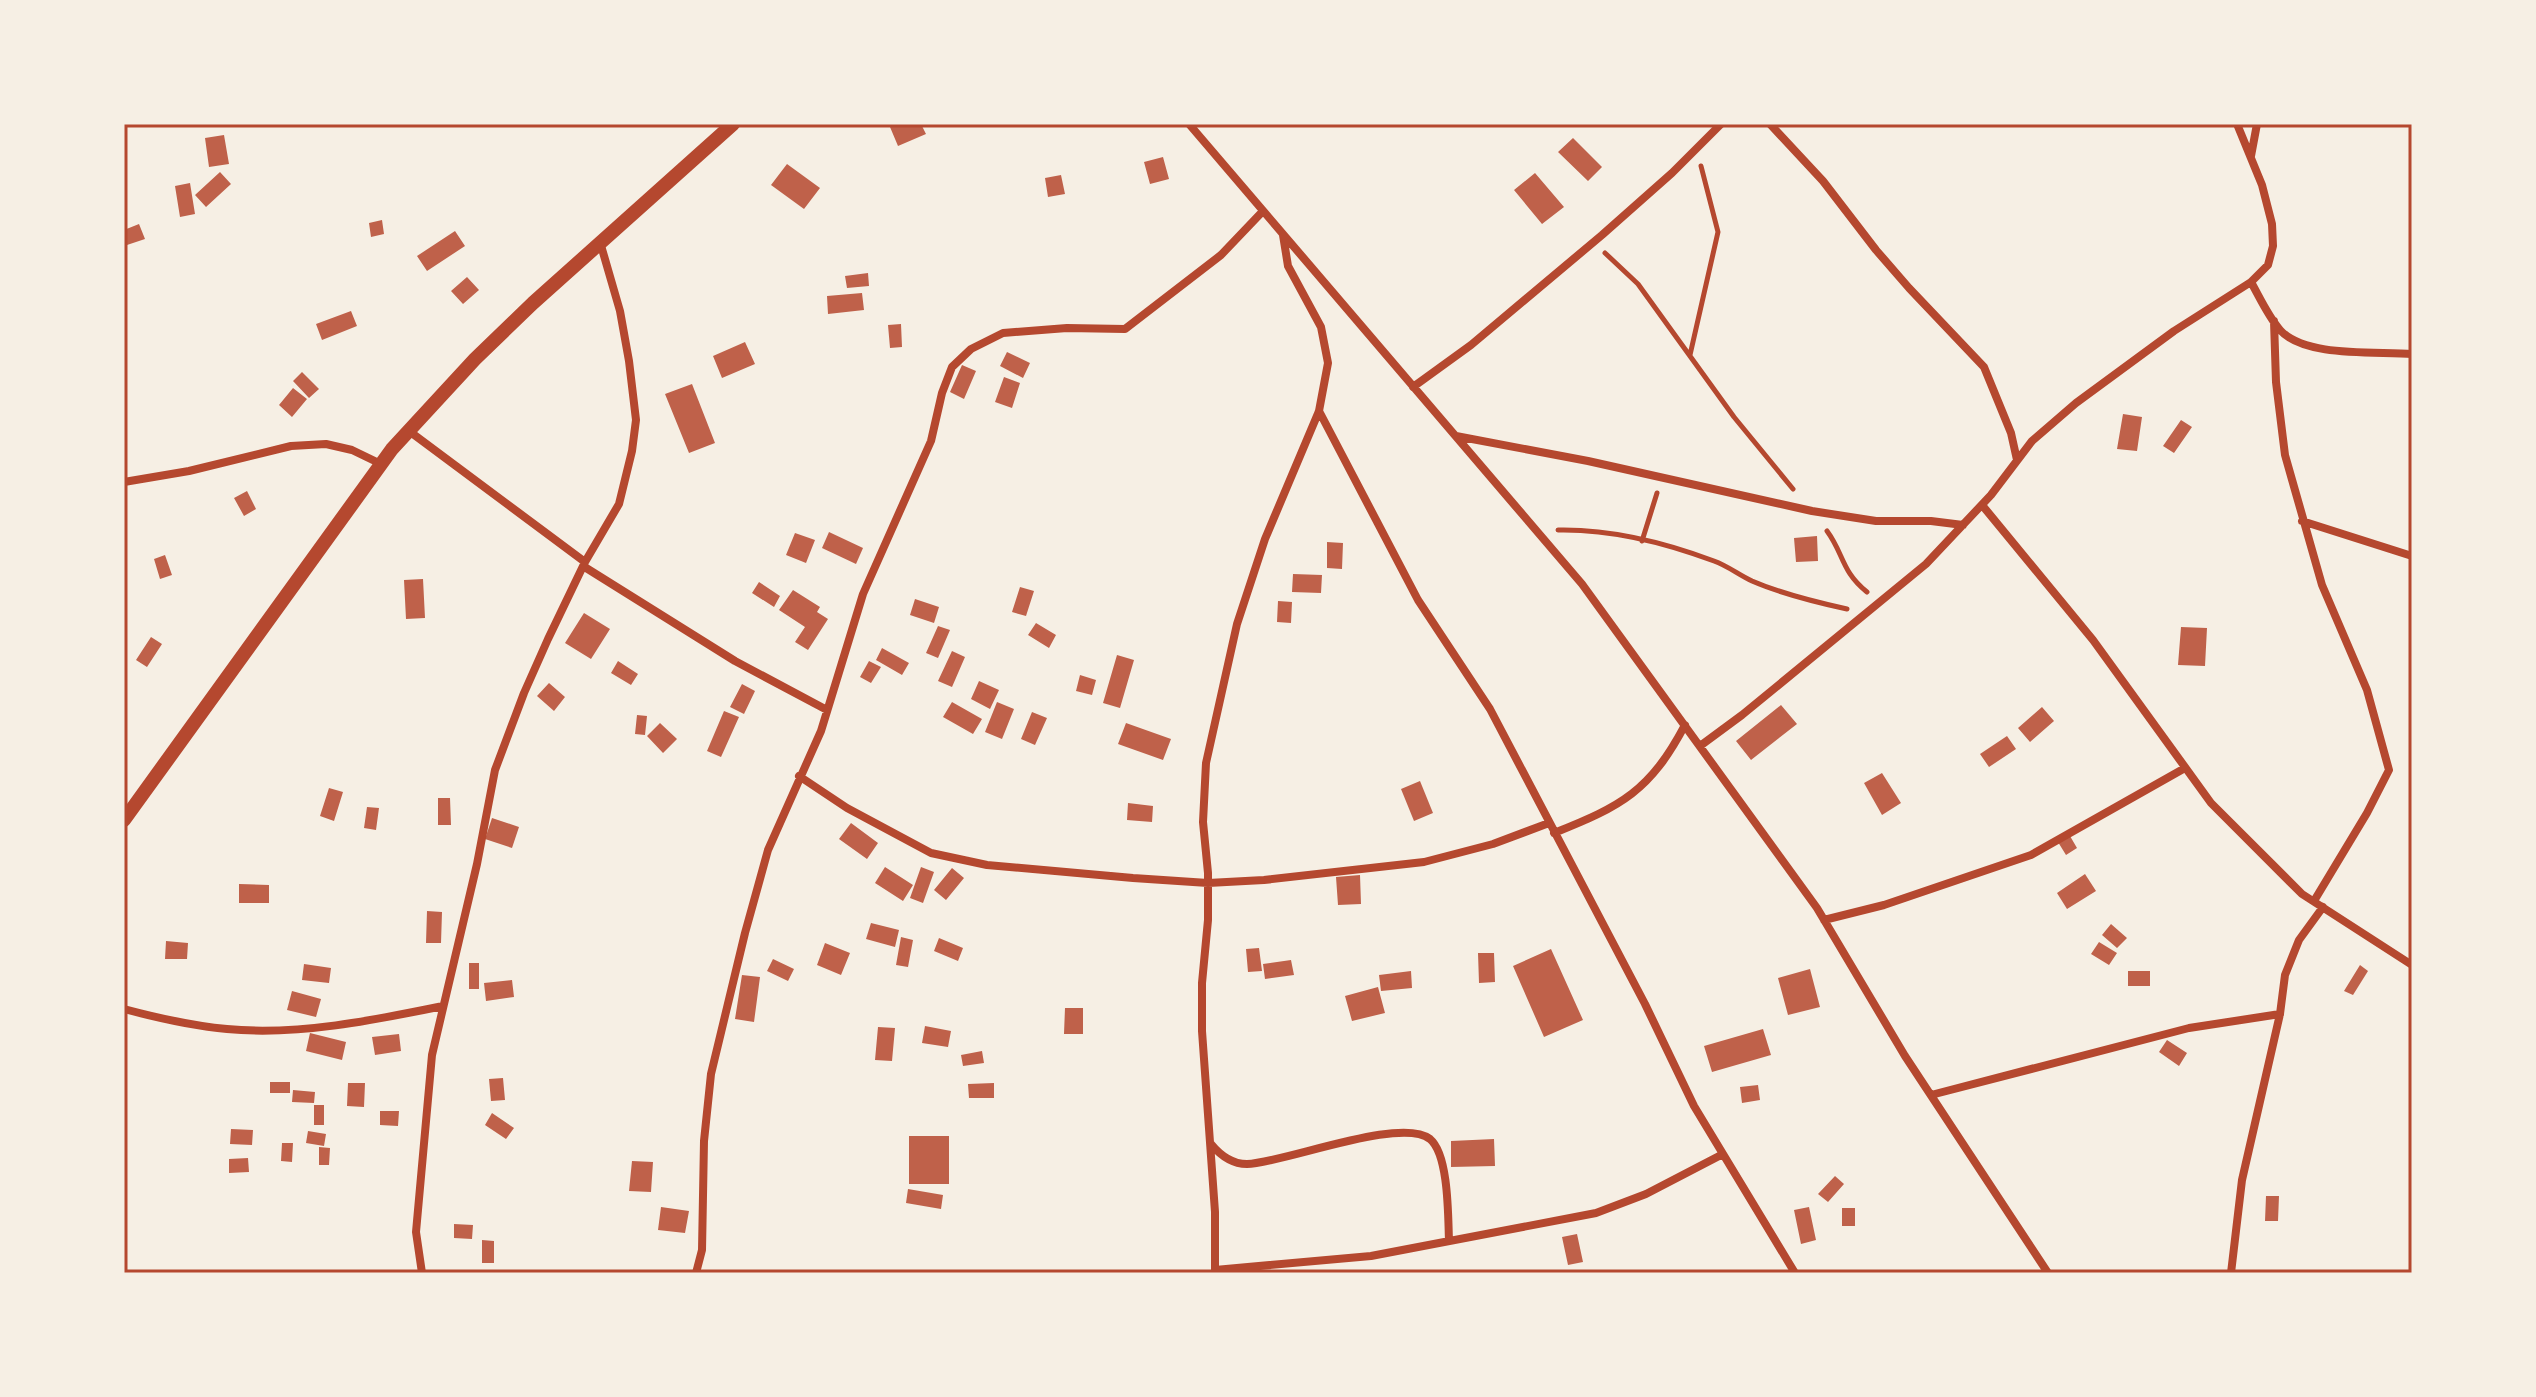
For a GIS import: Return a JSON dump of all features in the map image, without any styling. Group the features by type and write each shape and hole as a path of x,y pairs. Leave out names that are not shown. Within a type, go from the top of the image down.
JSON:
{"street":[{"path":"124,820 381,464 409,431 475,359 733,124"},
{"path":"1189,124 1582,584 1824,920 1931,1095 2048,1273"},
{"path":"1413,387 1471,345 1593,242 1721,124"},
{"path":"1770,124 1823,181 1909,288 1984,367 2011,433 2017,460"},
{"path":"1700,746 1926,564 1982,505 2032,441 2076,403 2174,331 2251,282 2268,265 2273,246 2272,224 2262,185 2237,124"},
{"path":"2251,157 2257,124"},
{"path":"696,1273 702,1250 704,1141 711,1074 768,850 821,731 863,594 931,441 942,393 952,367 971,349 1003,333 1067,328 1125,329 1221,255 1263,211"},
{"path":"1283,235 1288,266 1321,327 1326,348 1326,383 1319,411 1265,539 1237,624 1206,763 1203,822 1208,883 1202,1031 1215,1212 1215,1272 1371,1256 1596,1213 1646,1194 1723,1154"},
{"path":"422,1273 416,1232 432,1055 477,864 495,770 524,693 584,564 619,504 632,451 636,420 620,311 600,242"},
{"path":"2251,282 2281,331 2294,341 2339,353 2412,354"},
{"path":"2274,321 2276,382 2285,455 2322,585 2367,690 2389,770 2314,901"},
{"path":"1319,411 1418,600 1490,709 1645,1004 1694,1106 1795,1273"},
{"path":"409,431 526,515 584,564 701,640 827,710"},
{"path":"1455,436 1808,510 1876,521 1931,521 1963,525"},
{"path":"124,482 189,471 291,446 326,444 352,450 381,464"},
{"path":"1982,505 2093,640 2211,803 2302,894 2412,965"},
{"path":"2302,521 2412,556"},
{"path":"1554,833 1601,814 1638,790 1666,760 1685,725"},
{"path":"1824,920 1884,905 2031,855 2185,768"},
{"path":"799,776 847,808 931,853 987,865 1208,883 1424,862 1493,844 1549,823"},
{"path":"2231,1273 2242,1180 2280,1014 2285,975 2299,940 2323,907"},
{"path":"124,1009 172,1021 230,1029 295,1028 372,1021 443,1006"},
{"path":"1931,1095 2189,1028 2280,1014"},
{"path":"1210,1143 1229,1160 1247,1164 1350,1141 1399,1134 1430,1139 1441,1158 1449,1241"}],"path":[{"path":"1690,355 1718,232 1697,149"},
{"path":"1593,242 1638,284 1734,417 1830,533 1843,565 1854,581 1880,602"},
{"path":"1642,541 1661,477"},
{"path":"1536,530 1582,529 1642,541 1717,562 1751,581 1785,593 1868,613"}],"building":[{"path":"921,124 926,134 898,146 890,127"},
{"path":"224,135 229,164 209,167 205,138"},
{"path":"1573,138 1602,167 1588,181 1558,152"},
{"path":"1163,157 1169,179 1150,184 1144,162"},
{"path":"787,164 820,188 804,209 771,185"},
{"path":"220,172 231,184 206,207 195,195"},
{"path":"1535,173 1564,207 1542,224 1514,190"},
{"path":"1061,175 1065,194 1048,197 1045,178"},
{"path":"190,183 195,214 180,217 175,186"},
{"path":"382,220 384,234 371,237 369,223"},
{"path":"139,224 145,239 124,246 124,230"},
{"path":"455,231 465,246 427,271 417,256"},
{"path":"868,273 869,286 847,288 845,276"},
{"path":"467,277 479,290 463,304 451,291"},
{"path":"862,293 864,310 828,314 827,296"},
{"path":"351,311 357,326 322,340 316,324"},
{"path":"901,324 902,347 890,348 888,325"},
{"path":"745,342 755,364 722,378 713,356"},
{"path":"1007,352 1030,363 1023,378 1000,366"},
{"path":"962,365 976,371 964,399 950,392"},
{"path":"302,372 319,389 309,398 293,381"},
{"path":"1004,377 1020,383 1012,408 995,402"},
{"path":"692,384 715,443 689,453 665,394"},
{"path":"293,388 307,399 292,417 279,405"},
{"path":"2123,414 2142,417 2137,451 2117,449"},
{"path":"2181,420 2192,427 2174,453 2163,446"},
{"path":"247,491 256,509 244,516 234,498"},
{"path":"829,532 863,548 856,564 822,548"},
{"path":"795,533 815,540 806,563 786,555"},
{"path":"1817,536 1818,561 1796,562 1794,538"},
{"path":"1327,542 1343,543 1342,569 1327,568"},
{"path":"165,555 172,575 160,579 154,559"},
{"path":"1293,574 1322,575 1321,593 1292,592"},
{"path":"423,579 425,618 406,619 404,580"},
{"path":"759,582 780,596 774,607 752,593"},
{"path":"1020,587 1034,591 1026,616 1012,612"},
{"path":"793,590 820,607 817,612 828,619 808,650 795,642 805,627 779,610"},
{"path":"915,599 939,607 934,623 910,615"},
{"path":"1278,601 1292,602 1291,623 1277,622"},
{"path":"584,613 610,629 591,659 565,643"},
{"path":"1036,623 1056,635 1049,648 1028,635"},
{"path":"938,626 950,630 938,658 926,653"},
{"path":"2181,627 2207,628 2205,666 2178,665"},
{"path":"151,637 162,644 147,667 136,660"},
{"path":"882,648 909,663 902,675 876,660"},
{"path":"952,651 965,657 952,687 938,681"},
{"path":"1117,655 1134,660 1120,708 1103,703"},
{"path":"618,661 638,674 631,685 611,673"},
{"path":"869,661 881,667 871,683 860,677"},
{"path":"1080,675 1096,680 1092,695 1076,691"},
{"path":"979,681 999,690 990,709 971,699"},
{"path":"549,683 565,697 554,711 537,696"},
{"path":"742,684 755,691 744,714 730,707"},
{"path":"952,702 982,719 973,734 943,717"},
{"path":"997,702 1014,709 1002,739 985,732"},
{"path":"1781,705 1797,724 1751,760 1736,741"},
{"path":"2042,707 2054,721 2030,742 2018,728"},
{"path":"724,711 739,717 721,757 707,751"},
{"path":"1032,712 1047,718 1035,745 1021,739"},
{"path":"637,715 647,716 645,735 635,734"},
{"path":"660,723 677,739 663,753 647,736"},
{"path":"1126,723 1171,739 1163,760 1118,744"},
{"path":"2007,736 2016,749 1989,767 1980,754"},
{"path":"1882,773 1901,803 1882,815 1864,783"},
{"path":"1420,781 1433,813 1414,821 1401,789"},
{"path":"329,788 343,792 334,821 320,816"},
{"path":"438,798 450,798 451,825 438,825"},
{"path":"1128,803 1153,806 1152,822 1127,820"},
{"path":"367,807 379,808 376,830 364,828"},
{"path":"492,818 519,827 512,848 485,839"},
{"path":"851,823 878,843 867,859 839,839"},
{"path":"2070,836 2077,848 2066,855 2058,842"},
{"path":"885,867 913,885 903,901 875,883"},
{"path":"921,867 934,872 923,903 910,898"},
{"path":"952,868 964,878 946,900 934,890"},
{"path":"2085,874 2096,891 2067,909 2057,893"},
{"path":"1360,875 1361,904 1338,905 1336,877"},
{"path":"239,884 269,885 269,903 239,903"},
{"path":"427,911 442,912 441,943 426,943"},
{"path":"871,923 899,930 895,947 866,939"},
{"path":"2111,924 2127,938 2117,948 2102,935"},
{"path":"901,937 913,940 908,967 896,965"},
{"path":"939,938 963,948 958,961 934,951"},
{"path":"166,941 188,943 187,959 165,959"},
{"path":"2099,942 2117,953 2109,965 2091,954"},
{"path":"825,943 850,953 841,975 817,965"},
{"path":"1259,948 1262,971 1248,972 1246,949"},
{"path":"1551,949 1583,1020 1544,1037 1513,966"},
{"path":"1478,953 1494,953 1495,982 1479,983"},
{"path":"773,959 794,969 788,981 767,971"},
{"path":"1291,960 1294,975 1265,979 1263,964"},
{"path":"469,963 479,963 479,989 469,989"},
{"path":"304,964 331,968 329,983 302,980"},
{"path":"2360,965 2368,971 2353,995 2344,991"},
{"path":"1810,969 1820,1007 1788,1015 1778,978"},
{"path":"1411,971 1412,988 1381,991 1379,975"},
{"path":"2128,971 2150,971 2150,986 2128,986"},
{"path":"742,975 760,977 754,1022 735,1019"},
{"path":"512,980 514,997 486,1001 484,983"},
{"path":"1378,987 1385,1013 1352,1021 1345,996"},
{"path":"292,991 321,999 316,1017 287,1010"},
{"path":"1065,1008 1083,1008 1083,1034 1064,1034"},
{"path":"925,1026 951,1031 948,1047 922,1043"},
{"path":"878,1027 895,1028 892,1061 875,1060"},
{"path":"1763,1029 1771,1055 1712,1072 1704,1046"},
{"path":"310,1033 346,1042 342,1060 306,1051"},
{"path":"399,1034 401,1051 375,1055 372,1037"},
{"path":"2167,1040 2187,1053 2179,1066 2159,1052"},
{"path":"982,1051 984,1063 963,1066 961,1055"},
{"path":"503,1078 505,1100 491,1101 489,1079"},
{"path":"270,1082 290,1082 290,1093 270,1093"},
{"path":"348,1083 365,1083 364,1107 347,1106"},
{"path":"994,1083 994,1098 969,1098 968,1084"},
{"path":"1758,1085 1760,1100 1742,1103 1740,1087"},
{"path":"293,1090 315,1092 314,1103 292,1102"},
{"path":"314,1105 324,1105 324,1125 314,1125"},
{"path":"380,1111 399,1111 398,1126 380,1125"},
{"path":"492,1113 514,1128 506,1139 485,1125"},
{"path":"231,1129 253,1130 252,1145 230,1144"},
{"path":"308,1131 326,1134 324,1146 306,1143"},
{"path":"909,1136 949,1136 949,1184 909,1184"},
{"path":"1494,1139 1495,1166 1451,1167 1451,1141"},
{"path":"282,1143 293,1143 292,1162 281,1161"},
{"path":"319,1147 330,1148 329,1165 319,1165"},
{"path":"248,1158 249,1172 229,1173 229,1159"},
{"path":"632,1161 653,1162 651,1192 629,1191"},
{"path":"1835,1176 1844,1184 1828,1202 1818,1194"},
{"path":"908,1189 943,1195 941,1209 906,1203"},
{"path":"2266,1196 2279,1196 2278,1221 2265,1221"},
{"path":"661,1207 689,1211 685,1233 658,1230"},
{"path":"1809,1207 1816,1240 1801,1244 1794,1210"},
{"path":"1842,1208 1855,1208 1855,1226 1842,1226"},
{"path":"454,1224 473,1225 472,1239 454,1238"},
{"path":"1577,1234 1583,1262 1568,1265 1562,1237"},
{"path":"482,1240 494,1241 494,1263 482,1263"}]}
